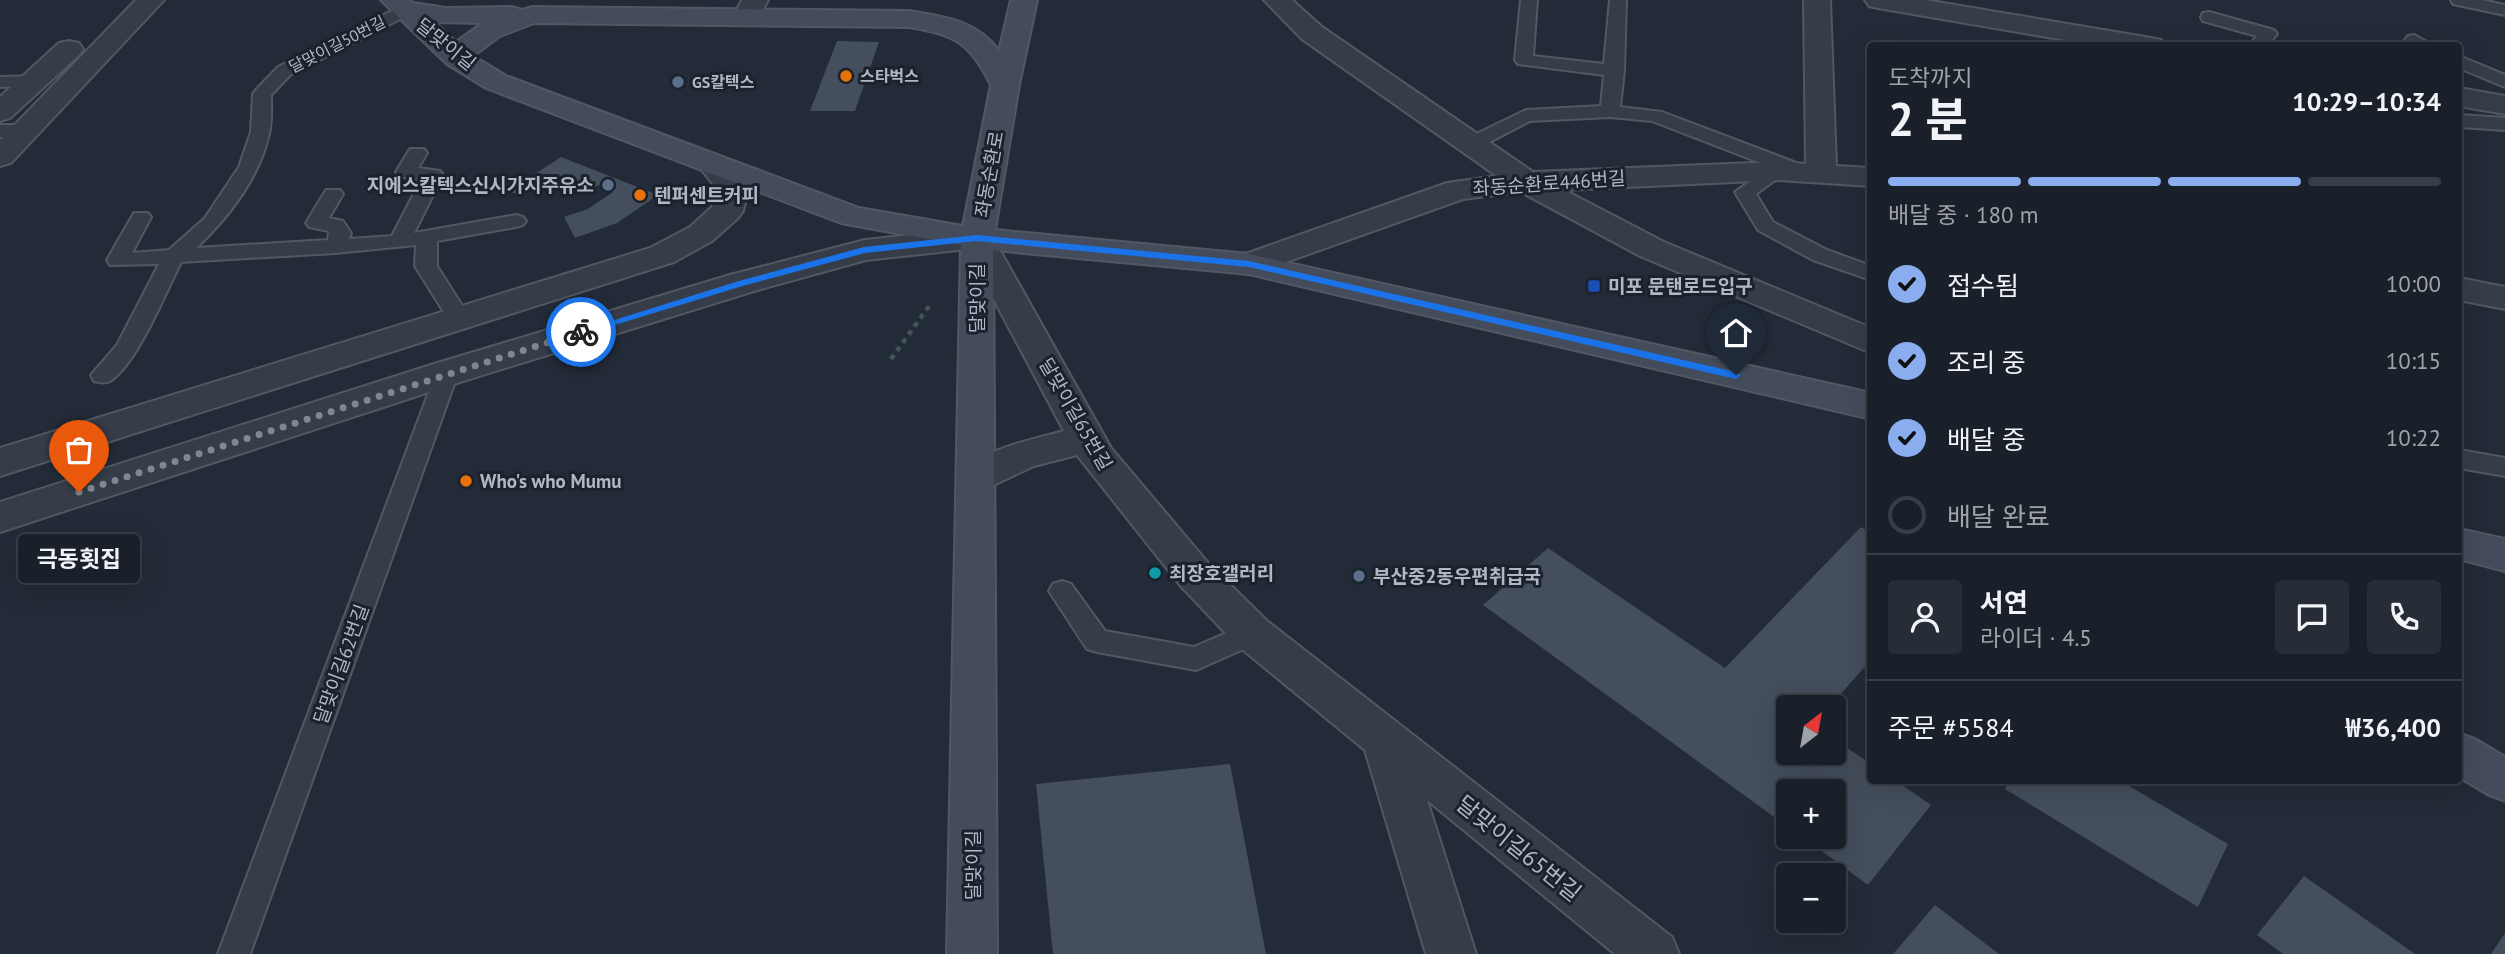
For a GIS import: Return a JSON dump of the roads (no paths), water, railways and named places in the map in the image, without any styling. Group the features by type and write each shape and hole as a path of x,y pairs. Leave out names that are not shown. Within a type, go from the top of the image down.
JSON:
{"main road":[{"path":"909,19 960,0"},
{"name":"좌동순환로","path":"1024,0 1005,85 977,238 1249,264 1867,405"},
{"path":"399,5 446,16 751,8 909,19 965,31 987,50 1005,85"},
{"name":"달맞이길","path":"399,5 457,58 496,82 852,216 977,238 972,954"},
{"path":"457,58 467,43 490,30 532,15"},
{"path":"2462,545 2505,555"},
{"path":"2462,754 2505,781"}],"street":[{"path":"0,112 122,0"},
{"path":"0,157 12,131 151,0"},
{"path":"1277,0 1312,33 1526,182 1652,249 1867,339"},
{"path":"1800,172 1817,0"},
{"path":"1878,0 2127,42"},
{"path":"2462,97 2505,104"},
{"path":"0,462 662,255 701,234 727,211 733,188 713,165"},
{"name":"좌동순환로446번길","path":"1249,264 1458,190 1526,182 1800,172 1867,177"},
{"path":"0,517 447,373 743,283 864,250 977,238"},
{"name":"달맞이길65번길","path":"977,238 1097,457 1194,574 1252,633 1654,954"},
{"path":"2462,290 2505,298"},
{"path":"976,480 1023,455 1087,439"},
{"path":"1385,740 1451,954"}],"lane":[{"path":"1529,0 1524,60 1615,71"},
{"path":"1610,111 1615,71 1618,0"},
{"path":"2459,0 2505,10"},
{"name":"달맞이길50번길","path":"102,375 126,349 173,258 212,222 249,167 260,132 262,94 284,71 399,5"},
{"path":"2209,17 2268,33 2260,42"},
{"path":"2462,62 2505,82"},
{"path":"0,82 34,81"},
{"name":"좌동순환로446번길","path":"1473,143 1526,116 1610,111 1654,116 1800,172"},
{"path":"2462,121 2505,124"},
{"path":"399,242 433,175 406,172 417,153"},
{"path":"1800,172 1745,192 1765,226 1820,255 1867,272"},
{"path":"333,194 316,223 336,225 341,233 335,247"},
{"path":"141,217 117,260 399,242 516,221"},
{"path":"426,237 426,266 460,320"},
{"name":"달맞이길62번길","path":"234,954 447,373"},
{"path":"2462,460 2505,467"},
{"path":"1062,591 1097,641 1196,659 1252,633"}],"place":[{"name":"스타벅스","path":"846,76"},
{"name":"GS칼텍스","path":"678,82"},
{"name":"지에스칼텍스신시가지주유소","path":"608,185"},
{"name":"텐퍼센트커피","path":"640,195"},
{"name":"미포 문탠로드입구","path":"1594,286"},
{"name":"Who's who Mumu","path":"466,481"},
{"name":"극동횟집","path":"79,492"},
{"name":"최장호갤러리","path":"1155,573"},
{"name":"부산중2동우편취급국","path":"1359,576"}]}
